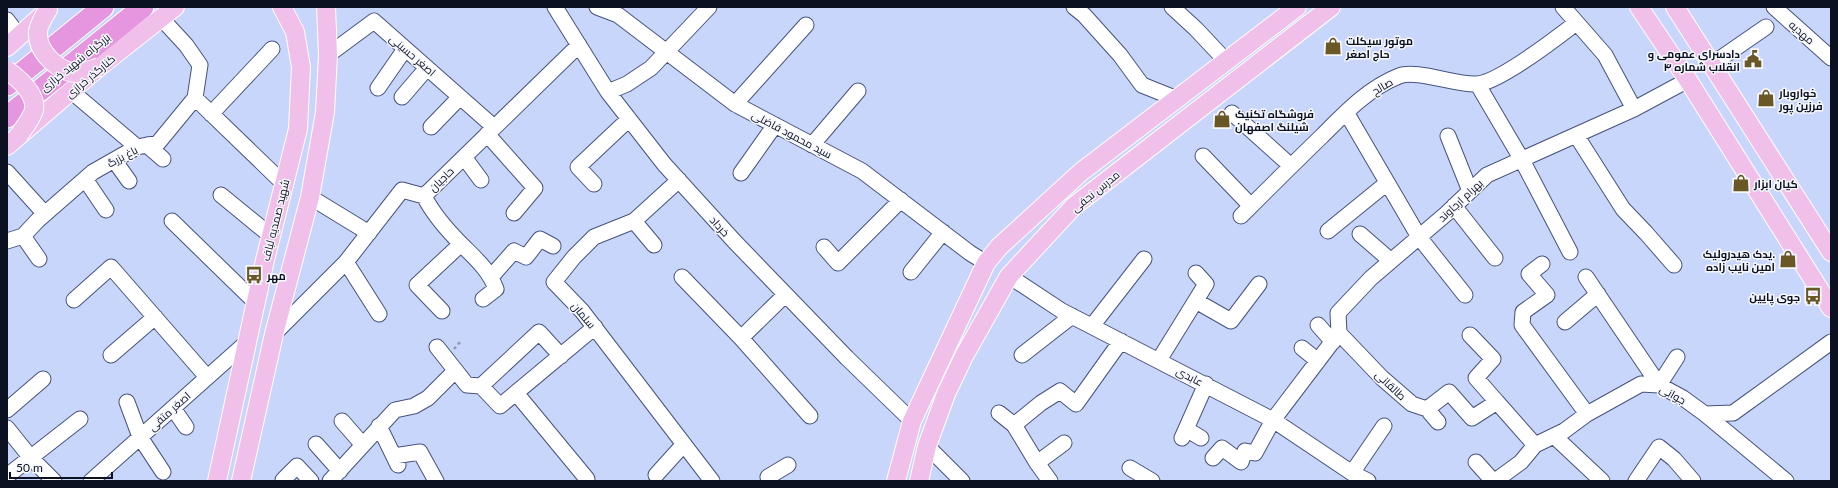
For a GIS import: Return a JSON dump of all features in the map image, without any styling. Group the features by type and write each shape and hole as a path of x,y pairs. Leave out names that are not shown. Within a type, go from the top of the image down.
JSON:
{"highway":[{"path":"7,85 103,7"},
{"name":"بزرگراه شهید خرازی","path":"7,117 143,7"}],"main road":[{"name":"کنارگذر خرازی","path":"13,141 99,67 175,7"},
{"name":"شهید صمدیه لباف","path":"217,481 271,236 298,129 301,67 295,32 282,7"},
{"path":"241,481 274,334 310,197 325,112 328,55 326,7"},
{"name":"مدرس نجفی","path":"919,481 927,446 946,394 964,356 1009,276 1074,206 1331,7"},
{"path":"1640,7 1688,80 1831,308"},
{"path":"1675,7 1831,252"},
{"path":"13,41 50,9"},
{"path":"50,9 38,30 39,42 51,61 59,67 78,73 99,67"},
{"path":"1295,9 1305,27"},
{"name":"مدرس نجفی","path":"896,481 912,421 986,263 999,247 1081,172 1295,9"},
{"path":"7,70 22,81 34,103 34,112 13,141"},
{"path":"240,375 263,381"}],"street":[{"name":"خرداد","path":"556,7 608,92 679,180 785,295 912,421"},
{"name":"سید محمود فاضلی","path":"597,7 618,15 735,104 862,171 986,263"},
{"path":"1074,7 1084,14 1120,55 1142,85 1177,99"},
{"path":"1172,7 1196,29 1226,61"},
{"path":"1563,7 1605,55 1634,109"},
{"name":"مهدیه","path":"1774,7 1831,58"},
{"path":"608,92 627,84 645,72 707,8"},
{"path":"161,18 186,45 200,66 195,98 284,184"},
{"path":"7,20 13,41"},
{"name":"اصغر حسینی","path":"328,55 374,21 460,97 491,131 535,188 514,213"},
{"name":"صالح","path":"1203,156 1246,211 1346,112 1372,90 1400,75 1429,76 1455,83 1478,84 1500,75 1550,43 1576,23"},
{"path":"735,104 806,24"},
{"path":"1711,65 1766,27"},
{"name":"حاجیان","path":"274,334 346,262 402,190 424,196 579,45"},
{"path":"211,114 272,49"},
{"path":"378,88 405,49"},
{"path":"402,97 427,68"},
{"name":"بهرام ارجاوند","path":"1336,337 1338,313 1371,278 1454,206 1487,175 1634,109 1688,80"},
{"path":"1478,84 1522,160 1570,252"},
{"path":"71,91 142,146 163,159"},
{"path":"812,145 858,91"},
{"path":"431,127 460,97"},
{"name":"باغ بزرگ","path":"7,241 23,236 43,221 93,172 142,146 158,143 195,98"},
{"path":"1346,112 1419,237 1465,294"},
{"path":"1232,113 1291,166"},
{"path":"594,184 578,167 629,119"},
{"path":"741,173 775,125"},
{"path":"1576,135 1623,209 1674,265"},
{"path":"1448,136 1470,191"},
{"path":"464,157 481,180"},
{"path":"114,160 129,181"},
{"path":"7,172 43,221"},
{"path":"85,179 106,210"},
{"name":"سلمان","path":"679,180 634,221 594,237 574,257 554,282 595,327 712,481"},
{"path":"1328,231 1387,183"},
{"path":"221,195 271,236"},
{"path":"424,196 430,208 492,277 496,289 483,299"},
{"path":"310,197 369,233"},
{"path":"824,247 838,263 901,200"},
{"path":"1454,206 1494,258"},
{"path":"172,221 256,302"},
{"path":"634,221 654,245"},
{"path":"911,272 943,232"},
{"path":"1360,234 1391,261"},
{"path":"23,236 39,259"},
{"path":"492,277 514,251 526,257 540,239 553,246"},
{"path":"442,311 417,285 461,244"},
{"path":"1092,326 1144,259"},
{"path":"346,262 379,314"},
{"path":"1542,264 1529,274 1547,296 1523,312 1522,325 1588,414"},
{"path":"74,300 111,267 207,377"},
{"path":"1159,360 1206,284 1196,273"},
{"name":"عابدی","path":"1009,276 1072,316 1273,420 1352,473 1368,481"},
{"path":"682,277 741,338 810,416"},
{"path":"1586,277 1659,384 1677,357"},
{"path":"1196,300 1230,321 1259,284"},
{"path":"1565,322 1598,294"},
{"path":"741,338 785,295"},
{"path":"1022,355 1072,316"},
{"path":"111,355 155,318"},
{"name":"طالقانی","path":"1318,325 1336,337 1412,404 1427,409"},
{"path":"437,347 467,385 480,386 500,406 595,327"},
{"path":"480,386 539,332 561,356"},
{"path":"1470,335 1493,359 1476,378 1535,445"},
{"path":"1213,458 1222,448 1241,462 1245,451 1255,453 1273,420 1336,337"},
{"path":"1014,425 1060,391 1076,404 1121,341"},
{"name":"اصغر متقی","path":"91,481 247,342"},
{"path":"1705,414 1733,413 1831,342"},
{"path":"1302,348 1318,361"},
{"path":"316,444 335,476 395,410 414,406 428,398 455,371"},
{"path":"7,410 43,379"},
{"path":"1201,438 1184,434 1206,384"},
{"name":"جوانی","path":"1494,481 1521,462 1535,445 1564,431 1588,414 1641,384 1659,384 1683,398 1705,414 1786,481"},
{"path":"1438,422 1427,409 1449,392 1472,418 1497,402"},
{"path":"516,393 587,478"},
{"path":"127,402 140,437 163,472"},
{"path":"173,408 186,427"},
{"path":"999,413 1014,425 1037,463 1050,481"},
{"path":"7,476 80,419"},
{"path":"342,421 363,445"},
{"path":"379,426 396,461 420,452 436,481"},
{"path":"1352,473 1384,426"},
{"path":"7,428 31,458 54,481"},
{"path":"1554,436 1602,481"},
{"path":"1037,463 1064,443"},
{"path":"656,475 684,444"},
{"path":"927,446 962,481"},
{"path":"1636,481 1659,447 1674,459 1693,481"},
{"path":"1476,462 1494,481"},
{"path":"770,481 768,477 788,465"},
{"path":"283,480 297,466 311,481"},
{"path":"1130,468 1152,481"}],"place":[{"name":"موتور سیکلت حاج اصغر","path":"1333,46"},
{"name":"دادسرای عمومی و انقلاب شماره ۴","path":"1753,59"},
{"name":"خواروبار فرزین پور","path":"1766,98"},
{"name":"فروشگاه تکنیک شیلنگ اصفهان","path":"1222,119"},
{"name":"کیان ابزار","path":"1741,183"},
{"name":"یدک هیدرولیک. امین نایب زاده","path":"1788,259"},
{"name":"مهر","path":"254,275"},
{"name":"جوی پایین","path":"1813,296"}]}
